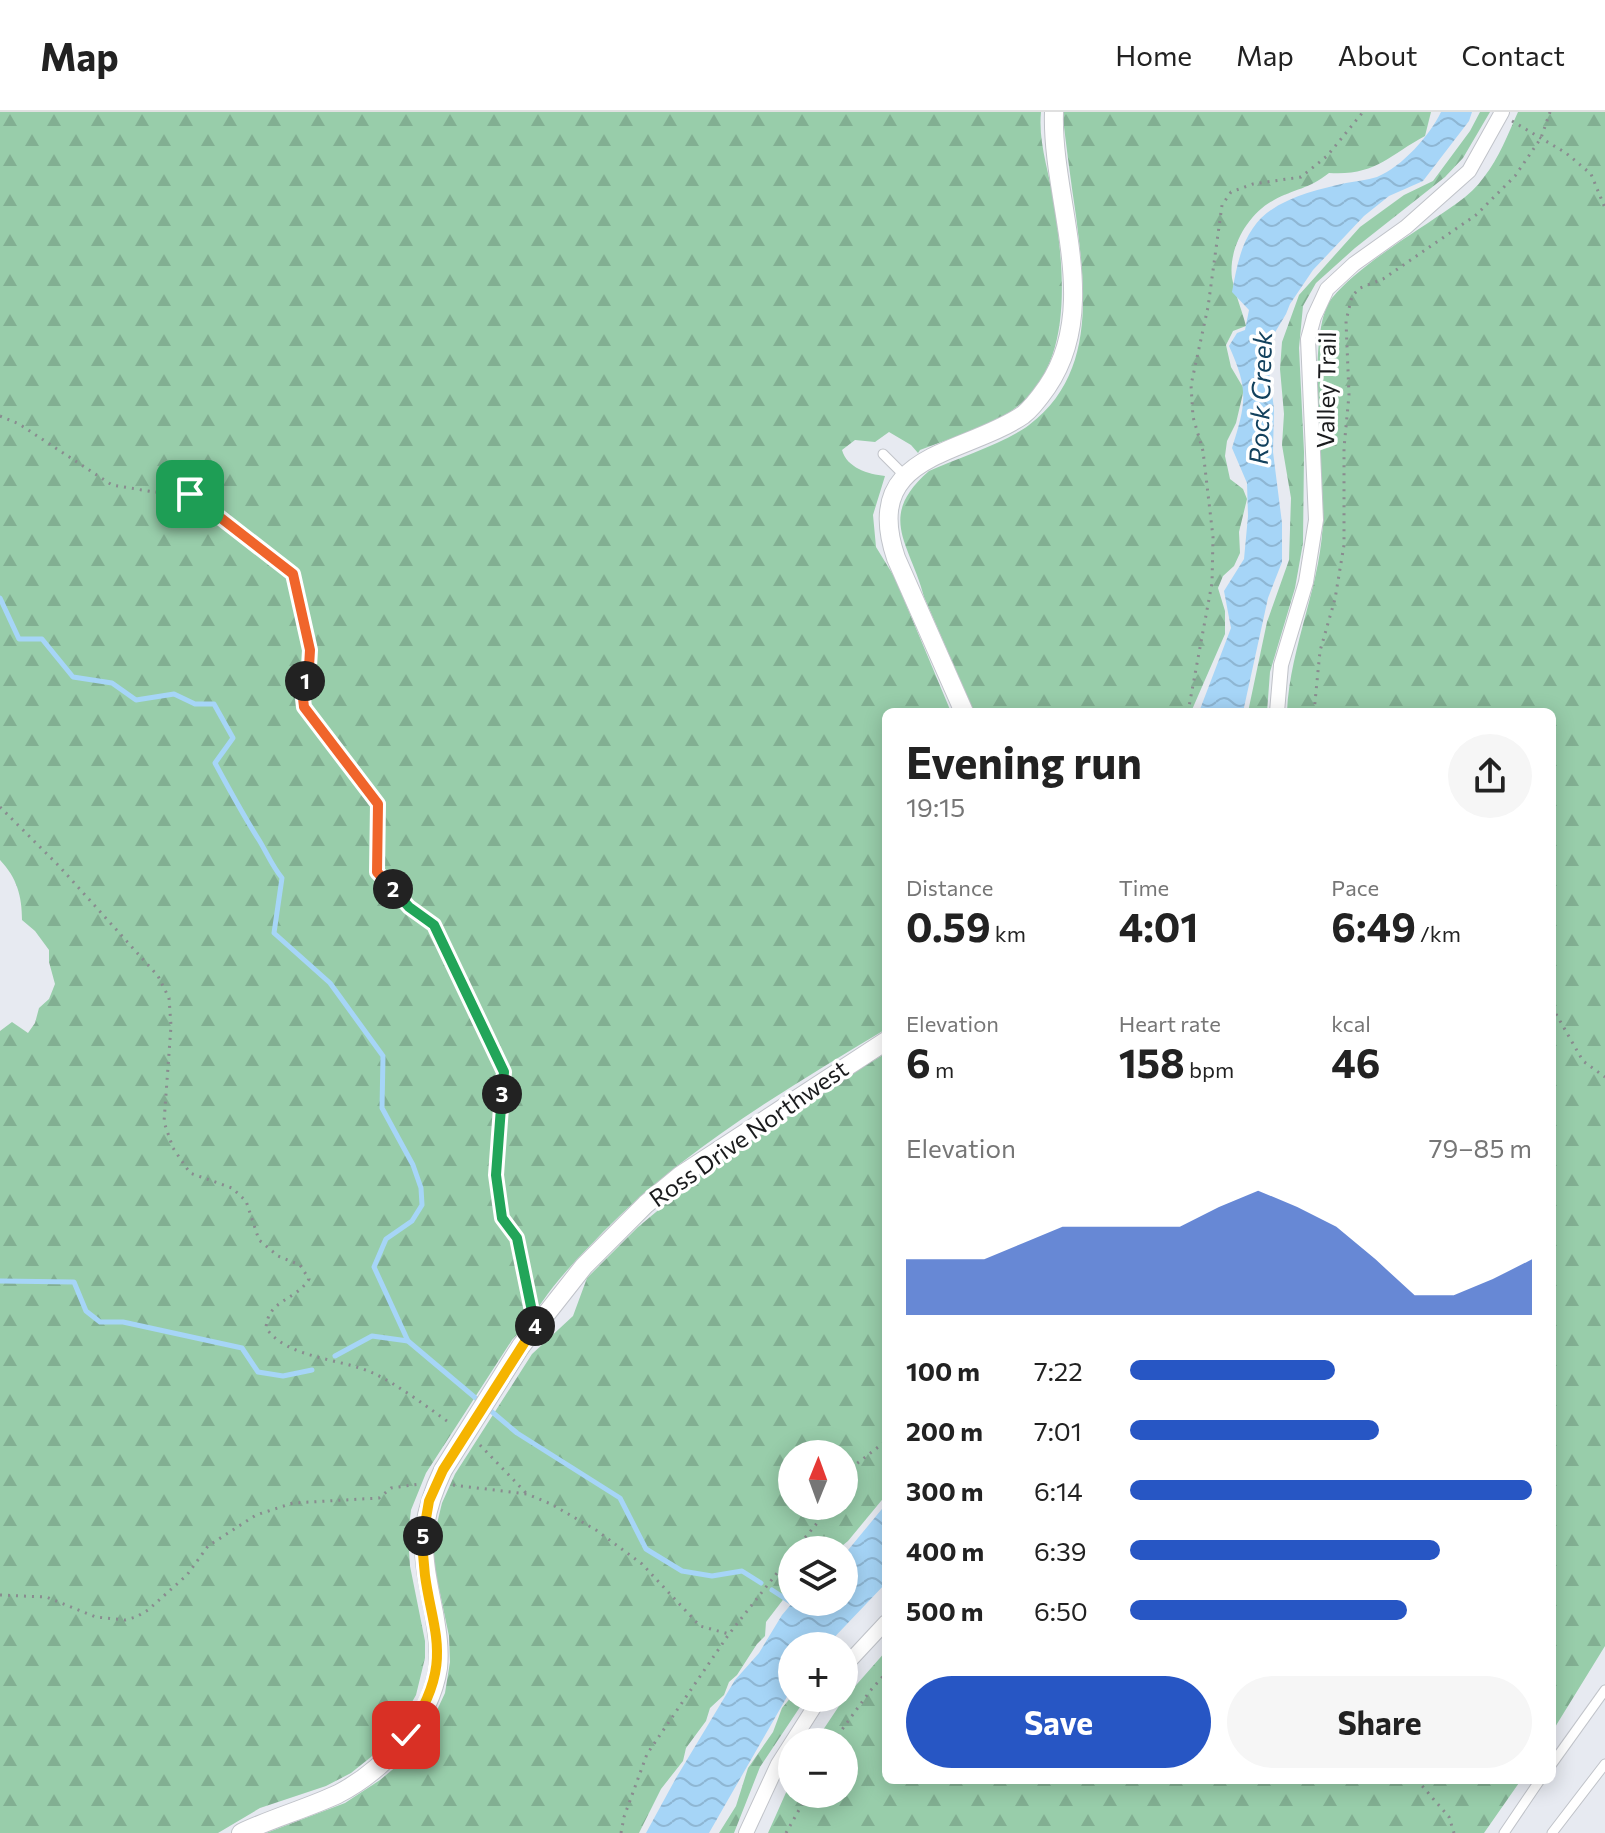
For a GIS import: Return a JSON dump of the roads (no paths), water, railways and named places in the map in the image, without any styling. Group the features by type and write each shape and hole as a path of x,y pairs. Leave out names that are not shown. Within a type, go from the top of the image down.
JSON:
{"street":[{"path":"962,708 889,535 888,517 895,493 905,476 945,449 1023,414 1039,398 1058,370 1068,340 1074,288 1053,136 1054,112"},
{"path":"1277,708 1281,665 1306,582 1316,520 1308,339 1314,317 1327,289 1354,264 1406,227 1469,171 1500,114"},
{"name":"Ross Drive Northwest","path":"241,1833 354,1785 385,1760 421,1713 436,1678 438,1653 435,1618 424,1566 423,1530 429,1501 536,1325 584,1266 646,1204 681,1175 882,1044"},
{"path":"858,1652 882,1626"},
{"path":"746,1833 778,1764 811,1712"}],"lane":[{"path":"883,454 905,476"},
{"path":"1556,1758 1605,1690"},
{"path":"1552,1833 1605,1764"},
{"path":"1504,1833 1537,1784"}],"water":[{"name":"Rock Creek","path":"1441,112 1472,112 1469,121 1423,181 1389,196 1364,216 1313,270 1274,334 1269,371 1274,409 1273,452 1282,523 1282,562 1268,598 1244,708 1201,708 1231,628 1224,591 1244,559 1247,483 1232,448 1243,397 1240,374 1229,346 1237,333 1245,330 1249,310 1232,292 1245,243 1261,218 1282,203 1386,172 1414,149"},
{"path":"882,1509 882,1587 858,1612 858,1538"},
{"path":"781,1616 855,1616 839,1632 778,1632 778,1712 709,1833 646,1833 735,1680 759,1653"}],"waterway":[{"path":"0,598 19,639 42,639 73,677 112,683 136,700 174,694 195,704 214,704 233,738 215,763 282,878 274,933 330,983 383,1056 382,1108 413,1165 421,1188 422,1205 412,1221 386,1239 374,1267 408,1341 517,1433 620,1498 646,1549 682,1571 712,1576 742,1571 761,1583"},
{"path":"0,1281 74,1282 86,1311 100,1322 123,1322 242,1348 258,1372 283,1376 312,1370"},
{"path":"335,1356 372,1336 408,1341"},
{"path":"772,1590 778,1594"}]}
